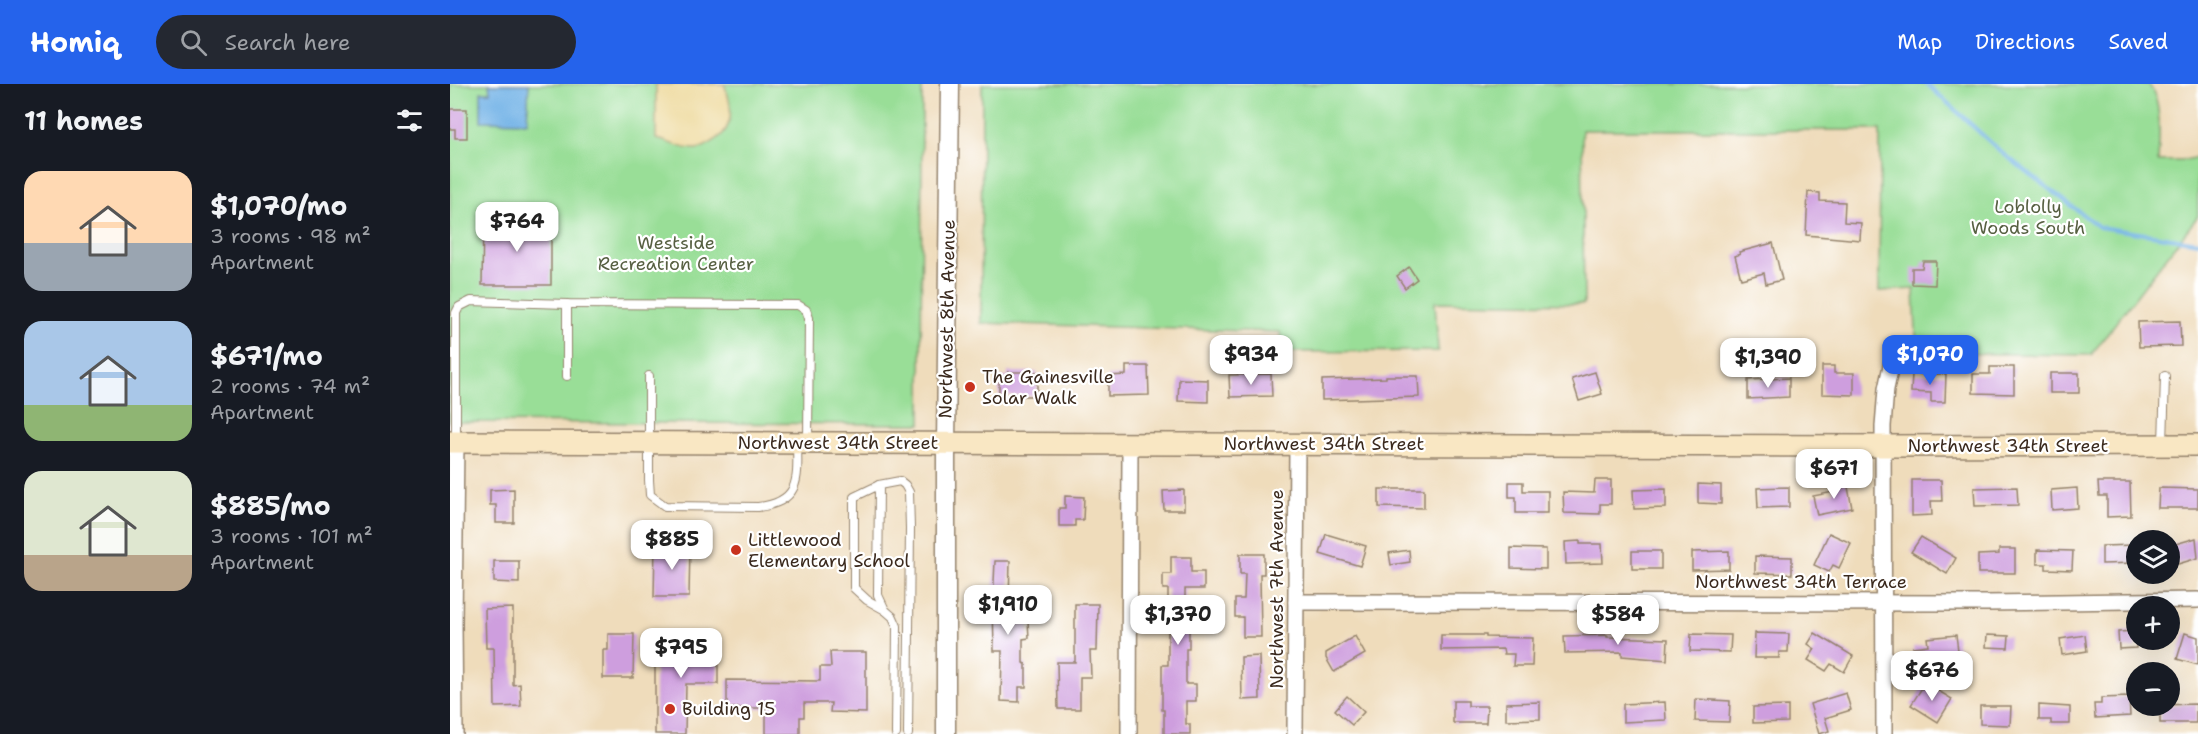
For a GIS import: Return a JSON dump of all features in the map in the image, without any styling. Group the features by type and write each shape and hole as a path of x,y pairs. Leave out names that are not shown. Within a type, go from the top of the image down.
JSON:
{"main road":[{"name":"Northwest 34th Street","path":"453,442 2198,445"}],"street":[{"name":"Northwest 8th Avenue","path":"946,734 950,84"},
{"path":"1884,734 1883,426 1886,389 1892,361"},
{"path":"453,442 452,624 455,734"},
{"path":"1129,734 1130,444"},
{"name":"Northwest 7th Avenue","path":"1295,734 1297,445"},
{"name":"Northwest 34th Terrace","path":"1296,602 2198,600"}],"lane":[{"path":"453,442 456,314 459,307 471,302 798,304 806,310 809,318 803,443 796,486 791,495 769,506 758,507 676,507 665,506 656,501 651,495 649,376"},
{"path":"567,304 567,375"},
{"path":"2163,445 2165,376"},
{"path":"896,734 897,626 893,617 867,600 854,588 855,497 879,485 900,481 909,492 908,734"},
{"path":"879,485 878,595 885,610"}],"green space":[{"name":"Westside Recreation Center","path":"450,84 922,84 921,424 450,422"},
{"name":"Loblolly Woods South","path":"982,84 2148,84 2153,91 2158,110 2158,161 2181,161 2198,157 2198,216 2091,355 1917,353 1914,289 1879,291 1880,130 1582,130 1584,304 1435,302 1438,351 1283,352 1280,332 981,323"}],"sand":[{"path":"656,84 724,84 731,113 723,133 710,144 696,149 656,139"}],"water":[{"path":"489,84 529,84 527,122 481,121 481,92 490,92"}],"building":[{"path":"450,109 467,109 467,138 455,138 455,129 450,129"},
{"path":"1808,192 1820,193 1820,201 1845,202 1844,222 1861,223 1860,240 1806,235"},
{"path":"483,220 551,221 551,285 482,285"},
{"path":"1773,243 1782,280 1766,284 1764,273 1741,279 1735,256 1740,254 1739,252"},
{"path":"1923,261 1936,261 1935,285 1912,284 1912,268 1922,268"},
{"path":"1409,267 1417,279 1405,288 1397,276"},
{"path":"2180,321 2181,346 2139,347 2138,322"},
{"path":"1126,366 1148,366 1149,395 1108,396 1108,376 1126,375"},
{"path":"1822,366 1834,366 1834,373 1854,373 1854,395 1822,394"},
{"path":"1990,367 2014,367 2014,394 1973,393 1973,374 1990,374"},
{"path":"1008,372 1037,372 1037,396 999,396 999,377 1008,377"},
{"path":"1595,372 1602,394 1579,401 1572,379"},
{"path":"2050,373 2079,373 2079,393 2050,393"},
{"path":"1271,374 1272,396 1230,397 1229,375"},
{"path":"1912,374 1946,374 1945,402 1931,402 1931,393 1911,392"},
{"path":"1386,376 1418,376 1419,397 1322,400 1322,380 1386,378"},
{"path":"1789,378 1789,397 1748,399 1748,380"},
{"path":"1179,379 1208,380 1208,402 1178,401"},
{"path":"1595,480 1611,480 1611,504 1600,504 1600,514 1564,513 1563,492 1594,493"},
{"path":"1912,480 1941,480 1942,501 1931,501 1932,515 1912,516"},
{"path":"1509,482 1523,482 1523,491 1548,491 1548,513 1516,513 1516,497 1509,497"},
{"path":"1847,482 1852,508 1817,515 1813,496 1834,492 1832,485"},
{"path":"2098,482 2130,482 2131,516 2107,517 2107,496 2099,496"},
{"path":"1698,484 1721,485 1721,504 1698,503"},
{"path":"1789,487 1789,507 1758,508 1757,488"},
{"path":"2017,487 2018,505 1975,506 1974,488"},
{"path":"2077,488 2078,508 2052,510 2051,490"},
{"path":"2159,488 2198,489 2198,508 2158,508"},
{"path":"514,489 514,523 496,523 496,505 490,505 490,490"},
{"path":"1379,489 1424,489 1424,508 1379,507"},
{"path":"1666,489 1666,508 1634,509 1633,490"},
{"path":"1184,490 1184,510 1164,510 1163,491"},
{"path":"1065,496 1084,497 1083,520 1075,520 1075,526 1059,526 1059,508 1065,508"},
{"path":"1829,533 1851,543 1839,568 1833,565 1829,572 1814,565"},
{"path":"1326,534 1366,546 1360,566 1320,554"},
{"path":"1921,537 1956,558 1947,574 1911,552"},
{"path":"2196,538 2198,558 2180,563 2180,543"},
{"path":"1580,541 1580,544 1602,544 1603,563 1566,564 1565,542"},
{"path":"655,545 690,545 689,597 654,597"},
{"path":"2126,545 2126,563 2102,564 2102,546"},
{"path":"1511,548 1546,549 1546,569 1511,568"},
{"path":"1999,549 2015,549 2015,573 1978,573 1978,555 1999,554"},
{"path":"1409,550 1410,562 1391,565 1389,553"},
{"path":"2037,550 2073,551 2072,570 2046,569 2046,564 2037,564"},
{"path":"1632,551 1661,551 1661,569 1632,569"},
{"path":"1729,551 1729,569 1692,570 1692,552"},
{"path":"1240,554 1264,554 1264,574 1260,574 1261,637 1243,637 1243,617 1235,617 1235,599 1244,599 1245,574 1240,574"},
{"path":"1755,556 1792,557 1792,574 1755,573"},
{"path":"1171,557 1191,557 1191,572 1204,572 1204,589 1185,589 1185,617 1189,617 1186,684 1196,684 1196,701 1186,701 1186,724 1190,724 1190,734 1164,734 1162,665 1168,665 1168,589 1163,589 1163,574 1171,574"},
{"path":"494,561 519,561 519,583 494,582"},
{"path":"995,561 1010,561 1011,621 1028,621 1029,638 1023,639 1026,687 1019,687 1019,702 1001,701 1002,651 994,651"},
{"path":"1075,604 1098,604 1097,651 1090,651 1091,677 1080,677 1080,709 1058,709 1057,662 1075,662"},
{"path":"513,608 513,685 520,684 521,706 495,707 494,648 486,648 485,609"},
{"path":"2118,632 2126,632 2126,649 2119,649"},
{"path":"1755,633 1789,634 1788,652 1779,652 1779,658 1754,658"},
{"path":"1815,633 1853,656 1844,672 1831,664 1826,671 1808,660 1815,649 1808,644"},
{"path":"2185,633 2198,637 2198,665 2177,659"},
{"path":"608,634 634,634 633,678 603,678 603,650 608,650"},
{"path":"1691,634 1731,635 1730,652 1690,651"},
{"path":"1441,635 1533,638 1532,666 1513,666 1514,654 1504,654 1503,649 1441,650"},
{"path":"1607,635 1607,637 1668,639 1667,660 1622,656 1622,652 1565,653 1564,636"},
{"path":"1956,635 1959,658 1922,663 1922,660 1915,661 1913,647 1928,645 1927,638"},
{"path":"1987,635 2009,636 2008,648 1986,647"},
{"path":"2085,635 2087,651 2062,655 2060,639"},
{"path":"1355,636 1365,654 1334,672 1326,658 1326,653"},
{"name":"Building 15","path":"718,640 718,684 686,684 685,734 655,734 655,641"},
{"path":"830,652 866,652 866,713 830,712 831,703 804,703 804,717 800,717 800,734 766,734 766,708 727,708 727,680 820,681 820,667 831,667"},
{"path":"1259,656 1260,699 1242,700 1241,657"},
{"path":"1925,683 1952,699 1938,722 1911,705"},
{"path":"1846,693 1851,710 1825,718 1829,731 1819,734 1810,704"},
{"path":"1347,696 1364,712 1352,725 1335,710"},
{"path":"2126,697 2126,716 2130,716 2095,718 2094,704 2101,704 2101,698"},
{"path":"1696,699 1730,701 1729,722 1695,721"},
{"path":"1453,701 1468,701 1468,706 1487,706 1486,723 1453,723"},
{"path":"1540,702 1540,719 1506,720 1506,703"},
{"path":"1665,702 1666,720 1623,722 1623,704"},
{"path":"2180,704 2196,704 2196,723 2160,723 2160,716 2180,716"},
{"path":"2039,705 2070,707 2070,724 2051,724 2051,720 2039,720"},
{"path":"1788,706 1788,722 1753,723 1753,707"},
{"path":"1980,706 2011,706 2010,725 1980,724"}],"waterway":[{"path":"1927,84 2001,152 2099,227 2198,242"}],"place":[{"name":"The Gainesville Solar Walk","path":"970,387"},
{"name":"Littlewood Elementary School","path":"736,550"},
{"name":"Building 15","path":"670,709"}]}
